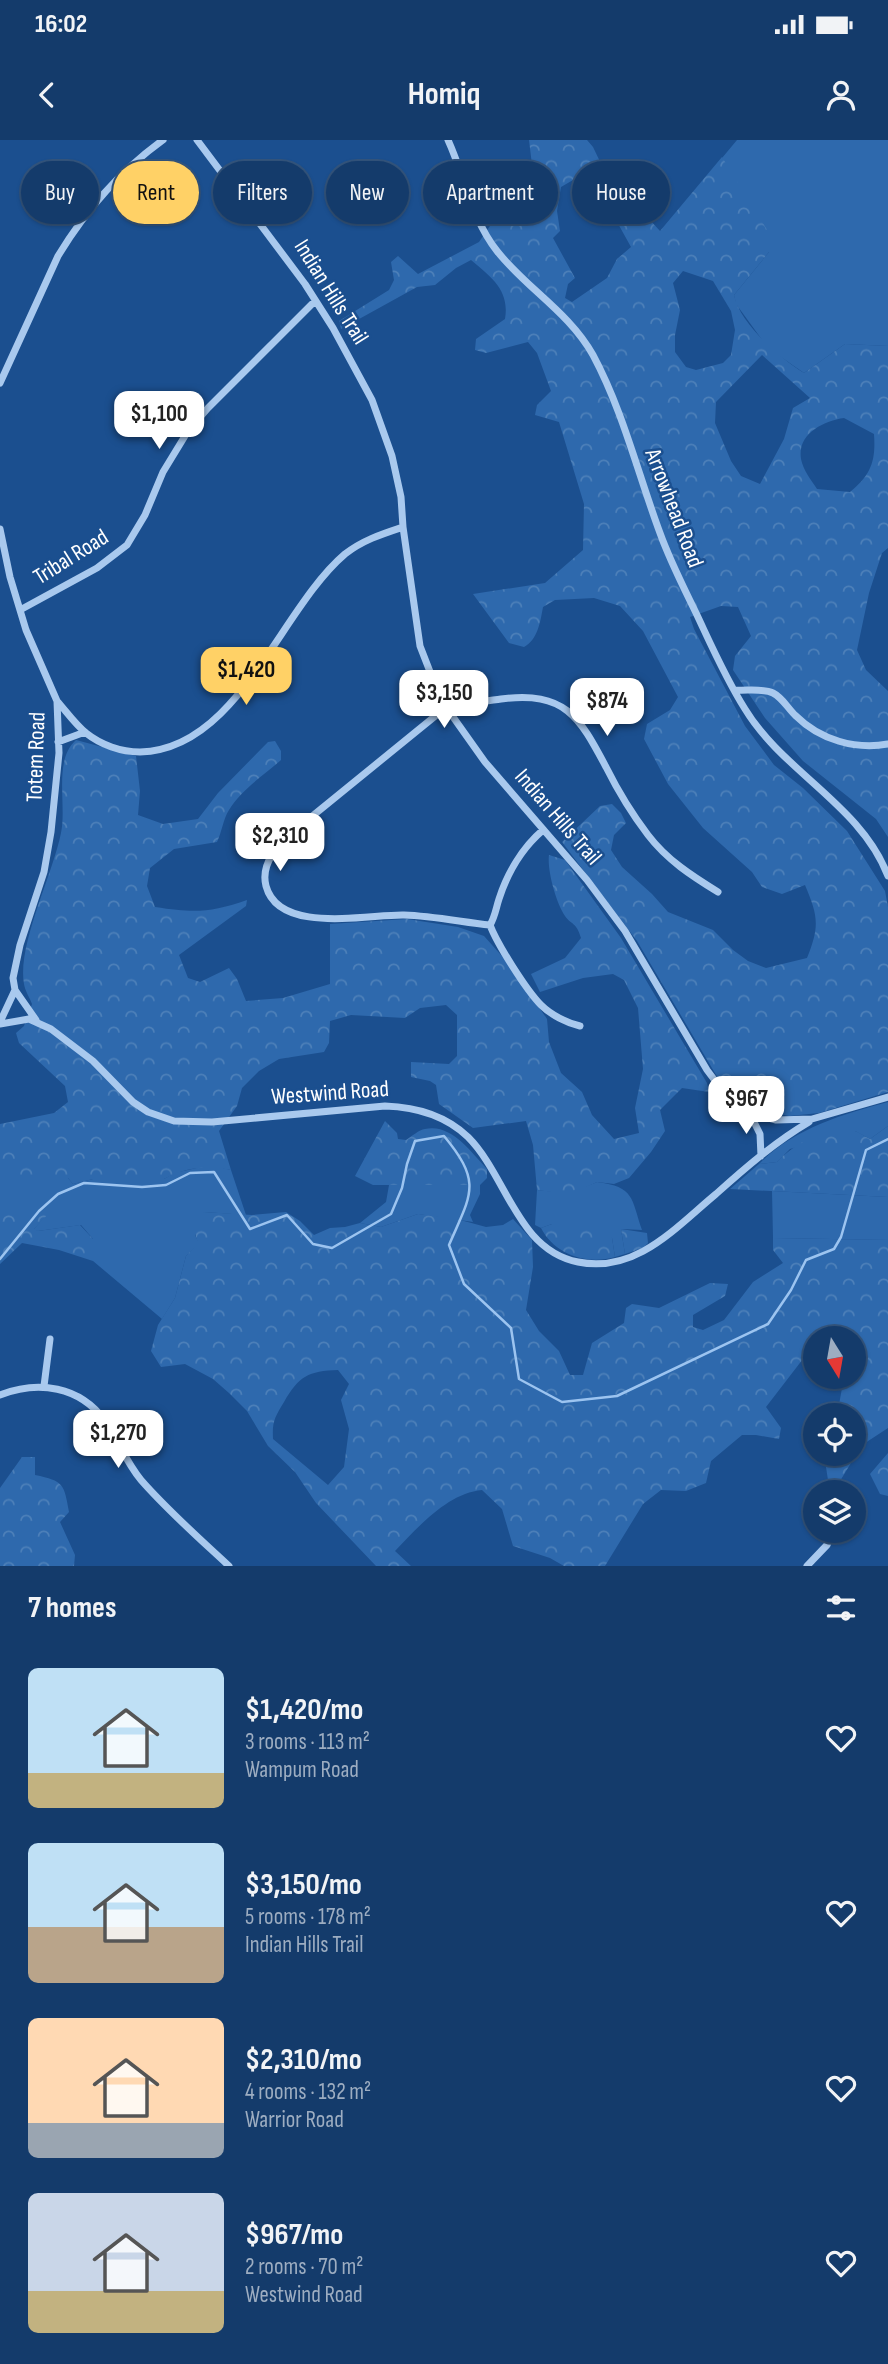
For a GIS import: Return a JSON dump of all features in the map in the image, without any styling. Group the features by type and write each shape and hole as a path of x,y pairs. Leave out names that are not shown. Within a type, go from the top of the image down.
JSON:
{"street":[{"path":"0,383 69,237 117,178 163,140"},
{"name":"Indian Hills Trail","path":"197,140 286,256 359,374 383,428 401,497 420,646 447,709 485,762 587,880 625,931 714,1081 740,1107 776,1120 812,1119 888,1097"},
{"name":"Arrowhead Road","path":"448,140 485,234 514,270 577,331 593,355 613,401 661,536 712,648 735,691 762,733 859,828 879,855 888,876"},
{"name":"Tribal Road","path":"20,610 97,568 127,545 141,524 163,472 188,431 315,301"},
{"path":"57,701 85,732 107,746 138,752 164,748 193,734 224,710 242,691 300,605 334,565 369,538 403,527"},
{"name":"Totem Road","path":"0,529 20,610 57,701 58,742 51,832 44,872 16,959 13,978 15,990 0,1023"},
{"path":"735,691 771,692 806,724 839,741 861,746 888,744"},
{"path":"490,925 401,915 308,917 281,906 270,896 266,887 268,864 279,844 439,713 462,704 527,698 549,701 569,711 583,726 629,807 649,836 684,870 718,892"},
{"path":"58,742 85,732"},
{"path":"543,830 515,864 502,890 490,925 496,939 536,1000 546,1009 580,1026"},
{"path":"15,990 37,1021"},
{"path":"0,1023 16,1020 37,1021"},
{"name":"Westwind Road","path":"37,1021 76,1047 133,1102 148,1112 174,1121 212,1122 385,1106 413,1109 439,1117 459,1130 477,1148 528,1229 554,1252 575,1262 588,1264 610,1263 643,1252 657,1243 780,1140 812,1119"},
{"path":"749,1112 760,1134 761,1156"},
{"path":"44,1386 50,1339"},
{"path":"0,1395 21,1387 44,1386 65,1391 93,1407 142,1480 229,1566"},
{"path":"807,1566 828,1543"}],"green space":[{"path":"529,140 587,140 600,161 572,161 572,181 561,187 558,205 558,161 532,161"},
{"path":"737,140 888,140 888,346 845,344 804,373 768,348 736,304 734,295 769,252 722,158"},
{"path":"722,157 769,233 769,252 734,295 752,328 784,359 804,373 845,344 888,346 888,548 882,553 869,593 857,650 866,670 888,691 888,837 876,819 803,761 765,718 733,670 735,656 751,636 738,607 721,606 690,617 745,726 774,765 803,788 847,831 885,891 888,907 888,1092 819,1113 789,1116 755,1109 722,1085 637,941 562,842 600,806 612,804 626,823 614,835 611,850 622,867 668,912 713,930 748,961 766,968 807,958 816,921 805,885 782,894 762,887 752,872 703,828 668,784 644,739 647,724 670,710 678,697 643,631 620,606 594,598 555,600 543,607 535,635 524,647 509,643 473,594 545,583 583,550 584,504 559,422 535,415 537,405 551,391 537,353 528,342 486,353 475,350 476,339 505,319 505,300 497,285 471,260 435,285 417,287 341,329 339,321 389,290 394,280 391,262 398,256 418,274 479,242 491,224 558,224 558,218 560,231 553,238 575,278 568,284 565,298 572,302 607,278 617,259 631,247 618,224 654,224 660,231 666,224 670,224 670,219","holes":["683,271 713,281 731,311 735,330 731,355 723,363 696,370 686,367 675,352 680,310 673,283","762,355 810,398 793,408 784,439 760,484 741,476 731,461 715,423 716,402","844,418 874,434 871,467 863,480 850,492 817,489 805,471 801,459 803,442 813,430"]},
{"path":"76,740 136,756 140,791 138,815 163,824 198,819 218,793 268,742 275,741 281,751 281,760 246,789 229,810 217,842 174,849 150,868 147,886 155,907 202,911 247,900 246,906 179,955 188,978 200,982 229,968 246,1001 283,998 330,984 330,924 407,919 458,927 484,936 509,964 547,1019 549,1042 561,1073 582,1092 592,1115 614,1139 639,1133 635,1108 643,1069 638,1008 624,980 613,974 583,978 540,992 531,974 565,958 581,938 558,903 549,855 565,860 621,938 707,1083 709,1092 682,1088 660,1110 665,1131 629,1178 614,1184 597,1182 582,1189 559,1193 537,1190 533,1145 526,1121 473,1128 439,1104 436,1085 411,1077 411,1062 449,1064 457,1056 457,1015 446,1005 420,1008 405,1018 351,1015 330,1021 329,1043 324,1052 279,1059 259,1071 242,1088 237,1106 219,1131 231,1170 197,1168 164,1179 93,1179 73,1184 68,1178 0,1178 0,1124 54,1113 68,1102 65,1086 19,1043 16,1033 24,1026 32,1004 24,984 26,950 57,850 62,822 65,759"},
{"path":"888,1102 888,1126 870,1139 855,1131 790,1149 777,1162 759,1164 787,1141 819,1124"},
{"path":"385,1121 397,1133 398,1139 406,1140 425,1129 434,1128 452,1135 487,1169 487,1178 480,1185 373,1185 355,1176"},
{"path":"888,1126 888,1197 730,1189 759,1164 777,1162 802,1142 823,1133 834,1130 855,1131 870,1139"},
{"path":"210,1165 231,1170 246,1215 204,1212 195,1235 199,1243 186,1256 175,1298 162,1319 93,1261 93,1239 81,1225 38,1231 33,1230 48,1213 0,1213 0,1178 68,1178 73,1184 93,1179 164,1179 174,1173"},
{"path":"597,1182 619,1187 633,1202 642,1230 621,1229 625,1254 615,1257 612,1238 552,1224 541,1228 535,1225 537,1190 568,1190"},
{"path":"389,1185 480,1185 480,1194 470,1215 473,1222 418,1214 381,1227 360,1223 386,1202"},
{"path":"772,1191 888,1197 888,1240 773,1238"},
{"path":"204,1212 252,1215 286,1212 314,1235 330,1228 360,1223 381,1227 418,1214 453,1218 486,1227 503,1225 513,1219 532,1240 533,1267 526,1310 539,1331 559,1351 570,1375 583,1375 592,1343 624,1323 626,1308 632,1304 659,1308 710,1283 728,1284 725,1296 693,1315 693,1327 703,1330 724,1320 753,1282 783,1263 773,1250 773,1238 888,1240 888,1428 866,1442 866,1403 839,1403 842,1390 866,1390 866,1326 803,1326 803,1359 766,1407 781,1428 779,1439 742,1435 711,1461 706,1483 686,1491 661,1490 643,1504 605,1566 564,1566 550,1558 513,1546 502,1509 482,1490 469,1492 446,1504 395,1551 411,1566 376,1566 316,1503 295,1472 268,1446 247,1411 229,1393 213,1379 185,1364 161,1367 151,1351 158,1325 175,1298 186,1256 198,1243 190,1218","holes":["338,1370 349,1384 341,1400 349,1429 344,1467 328,1485 273,1439 274,1423 289,1393 300,1381 312,1374"]},
{"path":"0,1213 49,1213 34,1229 38,1231 80,1225 93,1239 93,1261 59,1250 22,1243 0,1264"},
{"path":"578,1223 608,1228 615,1257 594,1260 573,1256 555,1245 541,1228 552,1224"},
{"path":"621,1229 647,1233 648,1243 643,1248 625,1254"},
{"path":"888,1453 888,1496 880,1494 870,1474"},
{"path":"22,1457 35,1457 35,1475 52,1479 64,1490 69,1512 60,1522 75,1555 74,1566 0,1566 0,1488"},
{"path":"826,1466 849,1466 841,1480 828,1480"}],"waterway":[{"path":"0,1259 39,1211 58,1194 84,1183 142,1187 166,1185 190,1173 214,1172 250,1229 287,1215 313,1244 332,1248 391,1214 402,1188 415,1141 444,1136 456,1152 469,1178 467,1200 449,1245 464,1284 511,1328 519,1379 562,1402 617,1396 768,1324 791,1290 806,1260 834,1249 841,1237 866,1150 888,1139"}]}
